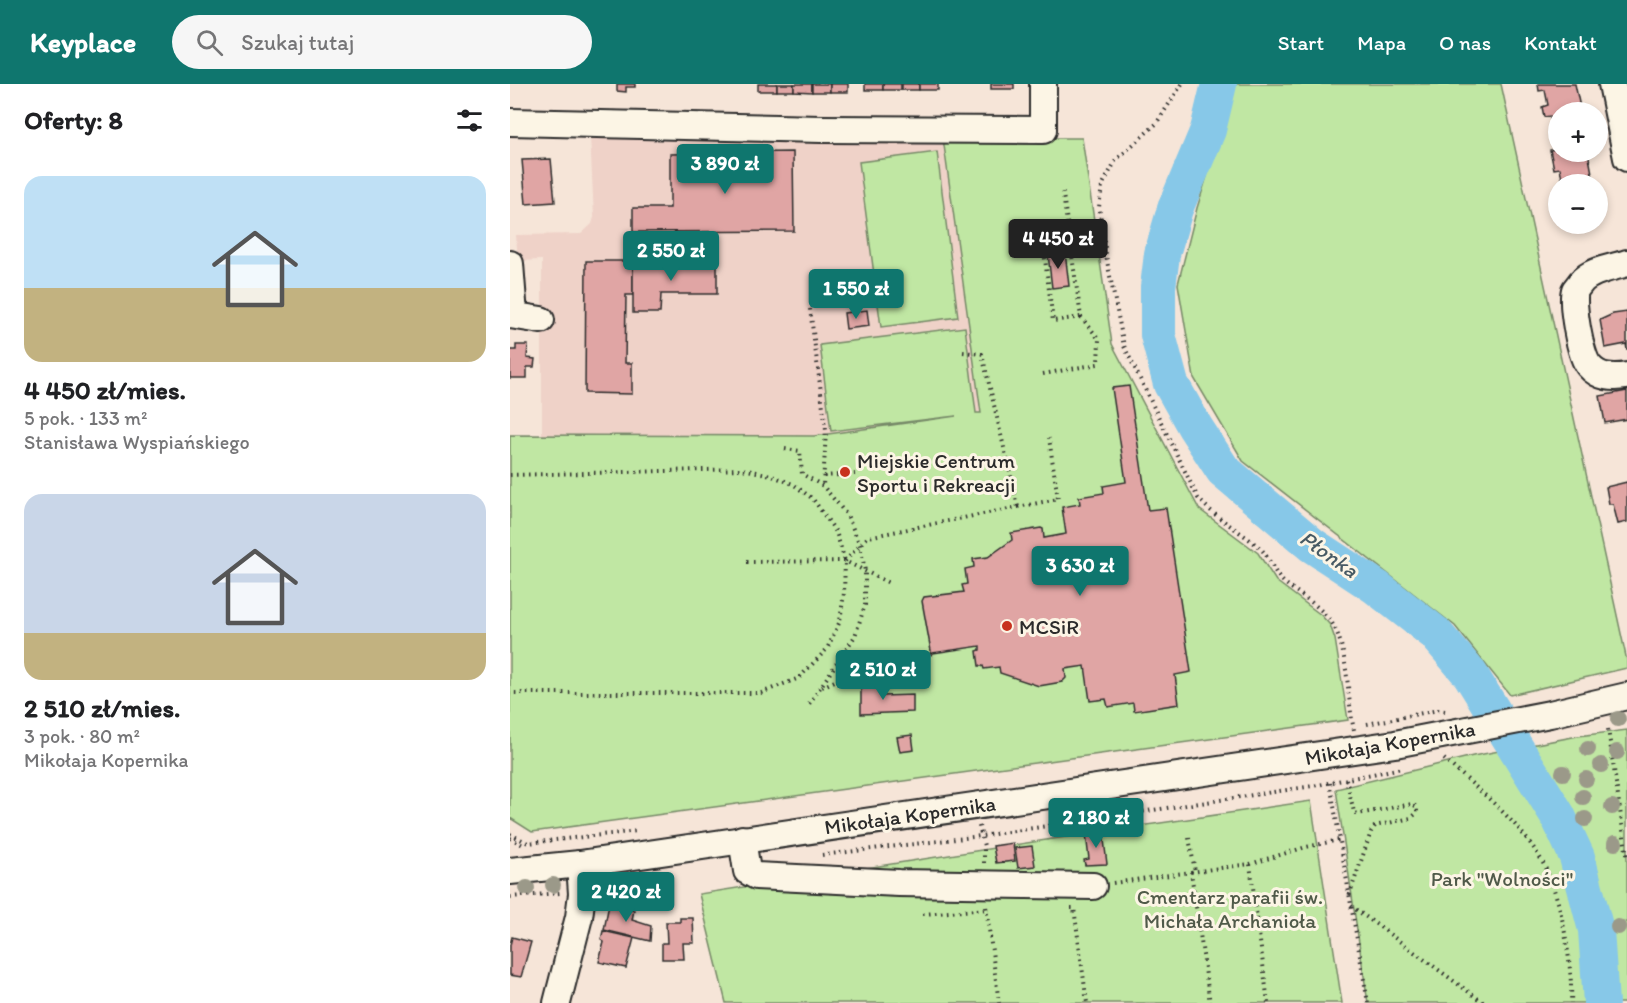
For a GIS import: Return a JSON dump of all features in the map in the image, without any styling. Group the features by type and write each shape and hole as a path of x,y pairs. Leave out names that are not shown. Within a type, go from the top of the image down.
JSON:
{"street":[{"path":"510,122 821,129 1043,130 1043,84"},
{"path":"1617,85 1627,158"},
{"path":"1627,263 1592,273 1581,281 1575,290 1574,304 1581,350 1587,365 1598,374 1615,378 1627,376"},
{"path":"510,265 512,315 541,320"},
{"name":"Mikołaja Kopernika","path":"510,871 580,864 1309,757 1475,729 1627,696"},
{"path":"742,839 747,871 756,876 899,883 985,897 1093,886"},
{"path":"557,1003 579,917 580,864"}],"path":[{"path":"1182,84 1156,124 1116,160 1102,186 1099,207 1124,346 1198,498 1206,507 1258,546 1283,582 1327,616 1335,628 1353,726"},
{"path":"1043,374 1098,364 1099,339 1081,317 1062,188"},
{"path":"1068,233 1042,236 1053,321 1081,317"},
{"path":"810,309 826,430 823,486"},
{"path":"963,352 982,354 1018,507"},
{"path":"845,561 868,537 1058,499 1049,438"},
{"path":"785,449 800,451 802,474 823,486 847,515 860,545 865,571 865,605 855,636 807,707"},
{"path":"510,475 742,469 767,474 793,484 813,500 836,532 845,561 840,621 827,649 799,678 761,693 510,693"},
{"path":"824,476 855,474"},
{"path":"747,562 845,561 889,583"},
{"path":"821,687 854,672 905,669"},
{"path":"1608,729 1627,856"},
{"path":"1433,761 1452,757"},
{"path":"1444,759 1507,816 1537,852 1551,878 1568,959 1570,1003"},
{"path":"816,856 981,836 1330,783 1411,766"},
{"path":"1339,774 1344,775 1346,779 1354,812 1358,814 1412,804 1416,807 1417,813 1411,818 1375,826 1349,896"},
{"path":"1330,783 1368,1003"},
{"path":"981,836 984,846 985,897 999,1003"},
{"path":"1189,838 1210,1003"},
{"path":"1093,886 1250,864 1306,847 1340,840"},
{"path":"1250,864 1268,1003"},
{"path":"510,897 581,892"},
{"path":"985,897 997,909"},
{"path":"923,914 985,897"},
{"path":"1351,906 1484,1003"},
{"path":"1063,908 1074,908 1087,1003"}],"shaded area":[{"path":"590,136 943,138 981,413 814,436 542,435 542,260 518,261 516,235 581,234 592,224 594,217"}],"green space":[{"path":"1236,84 1501,84 1627,668 1510,695 1455,626 1243,461 1194,378 1178,284 1197,208"},
{"name":"Miejskie Centrum Sportu i Rekreacji","path":"943,138 1082,138 1112,344 1199,509 1258,553 1276,581 1321,615 1330,625 1335,639 1348,720 532,832 510,818 510,435 814,436 956,416 831,431 820,345 965,327 976,413 981,413"},
{"path":"937,152 958,317 881,327 859,162"},
{"name":"Park \"Wolności\"","path":"1627,730 1627,1003 1368,1003 1336,789 1473,756 1578,736"},
{"name":"Cmentarz parafii św. Michała Archanioła","path":"1311,801 1342,1003 726,1003 699,894 1085,834"}],"building":[{"path":"617,84 635,84 635,87 626,87 626,92 617,91"},
{"path":"758,84 777,84 777,91 758,91"},
{"path":"777,84 794,84 794,91 777,91"},
{"path":"794,84 812,84 812,92 794,91"},
{"path":"812,84 830,84 830,92 812,92"},
{"path":"830,84 848,84 848,92 830,92"},
{"path":"865,84 883,84 883,90 865,90"},
{"path":"883,84 901,84 901,90 883,90"},
{"path":"902,84 919,84 919,90 902,90"},
{"path":"919,84 938,84 938,90 919,90"},
{"path":"991,84 1014,84 1014,89 991,89"},
{"path":"1538,84 1575,84 1579,102 1548,102 1548,105 1545,90 1539,91"},
{"path":"1548,105 1548,116 1544,117 1542,107"},
{"path":"793,152 794,231 633,232 633,208 670,208 670,154"},
{"path":"551,159 555,202 526,204 522,160"},
{"path":"1553,162 1590,162 1592,174 1561,174 1560,168 1554,169"},
{"path":"1065,252 1069,286 1052,288 1048,254"},
{"path":"586,261 633,261 633,295 626,295 625,363 632,363 632,394 585,393"},
{"path":"662,261 717,261 717,294 661,294 660,313 633,313 633,264 662,264"},
{"path":"867,310 869,326 846,329 844,313"},
{"path":"1627,312 1627,350 1626,344 1605,348 1600,320 1613,314"},
{"path":"516,345 528,345 527,358 535,359 534,367 527,367 527,378 510,378 510,350 516,350"},
{"path":"1129,386 1148,510 1166,508 1191,672 1175,675 1179,704 1134,711 1133,703 1108,707 1106,699 1090,701 1085,666 1065,669 1066,678 1062,682 1039,686 1000,673 999,667 984,669 983,666 979,666 977,651 980,650 980,646 932,655 922,601 924,597 964,592 962,585 967,584 965,569 974,567 973,559 988,557 1012,540 1011,533 1041,528 1044,538 1066,534 1062,507 1080,504 1079,497 1104,493 1103,486 1126,482 1112,388"},
{"path":"1627,391 1627,419 1605,423 1600,396"},
{"path":"1627,482 1627,522 1618,524 1613,504 1609,504 1606,487"},
{"path":"878,681 878,690 883,690 882,696 913,695 913,712 861,714 861,682"},
{"path":"912,735 914,750 900,752 897,737"},
{"path":"1103,832 1107,864 1085,865 1084,860 1089,859 1086,834"},
{"path":"1013,843 1015,861 996,863 993,846"},
{"path":"1032,846 1035,866 1018,868 1015,848"},
{"path":"609,904 634,910 632,920 651,926 650,941 604,930"},
{"path":"680,918 693,918 694,943 683,943 684,959 662,959 662,943 667,943 666,922 680,922"},
{"path":"603,931 634,938 626,968 599,962 604,942 601,940"},
{"path":"512,937 531,942 521,977 510,975"}],"waterway":[{"name":"Płonka","path":"1219,84 1208,130 1175,209 1162,254 1158,287 1158,335 1171,384 1223,470 1312,545 1376,587 1435,633 1470,674 1558,816 1577,857 1596,930 1601,1003"}],"place":[{"name":"Miejskie Centrum Sportu i Rekreacji","path":"845,472"},
{"name":"MCSiR","path":"1007,626"}]}
